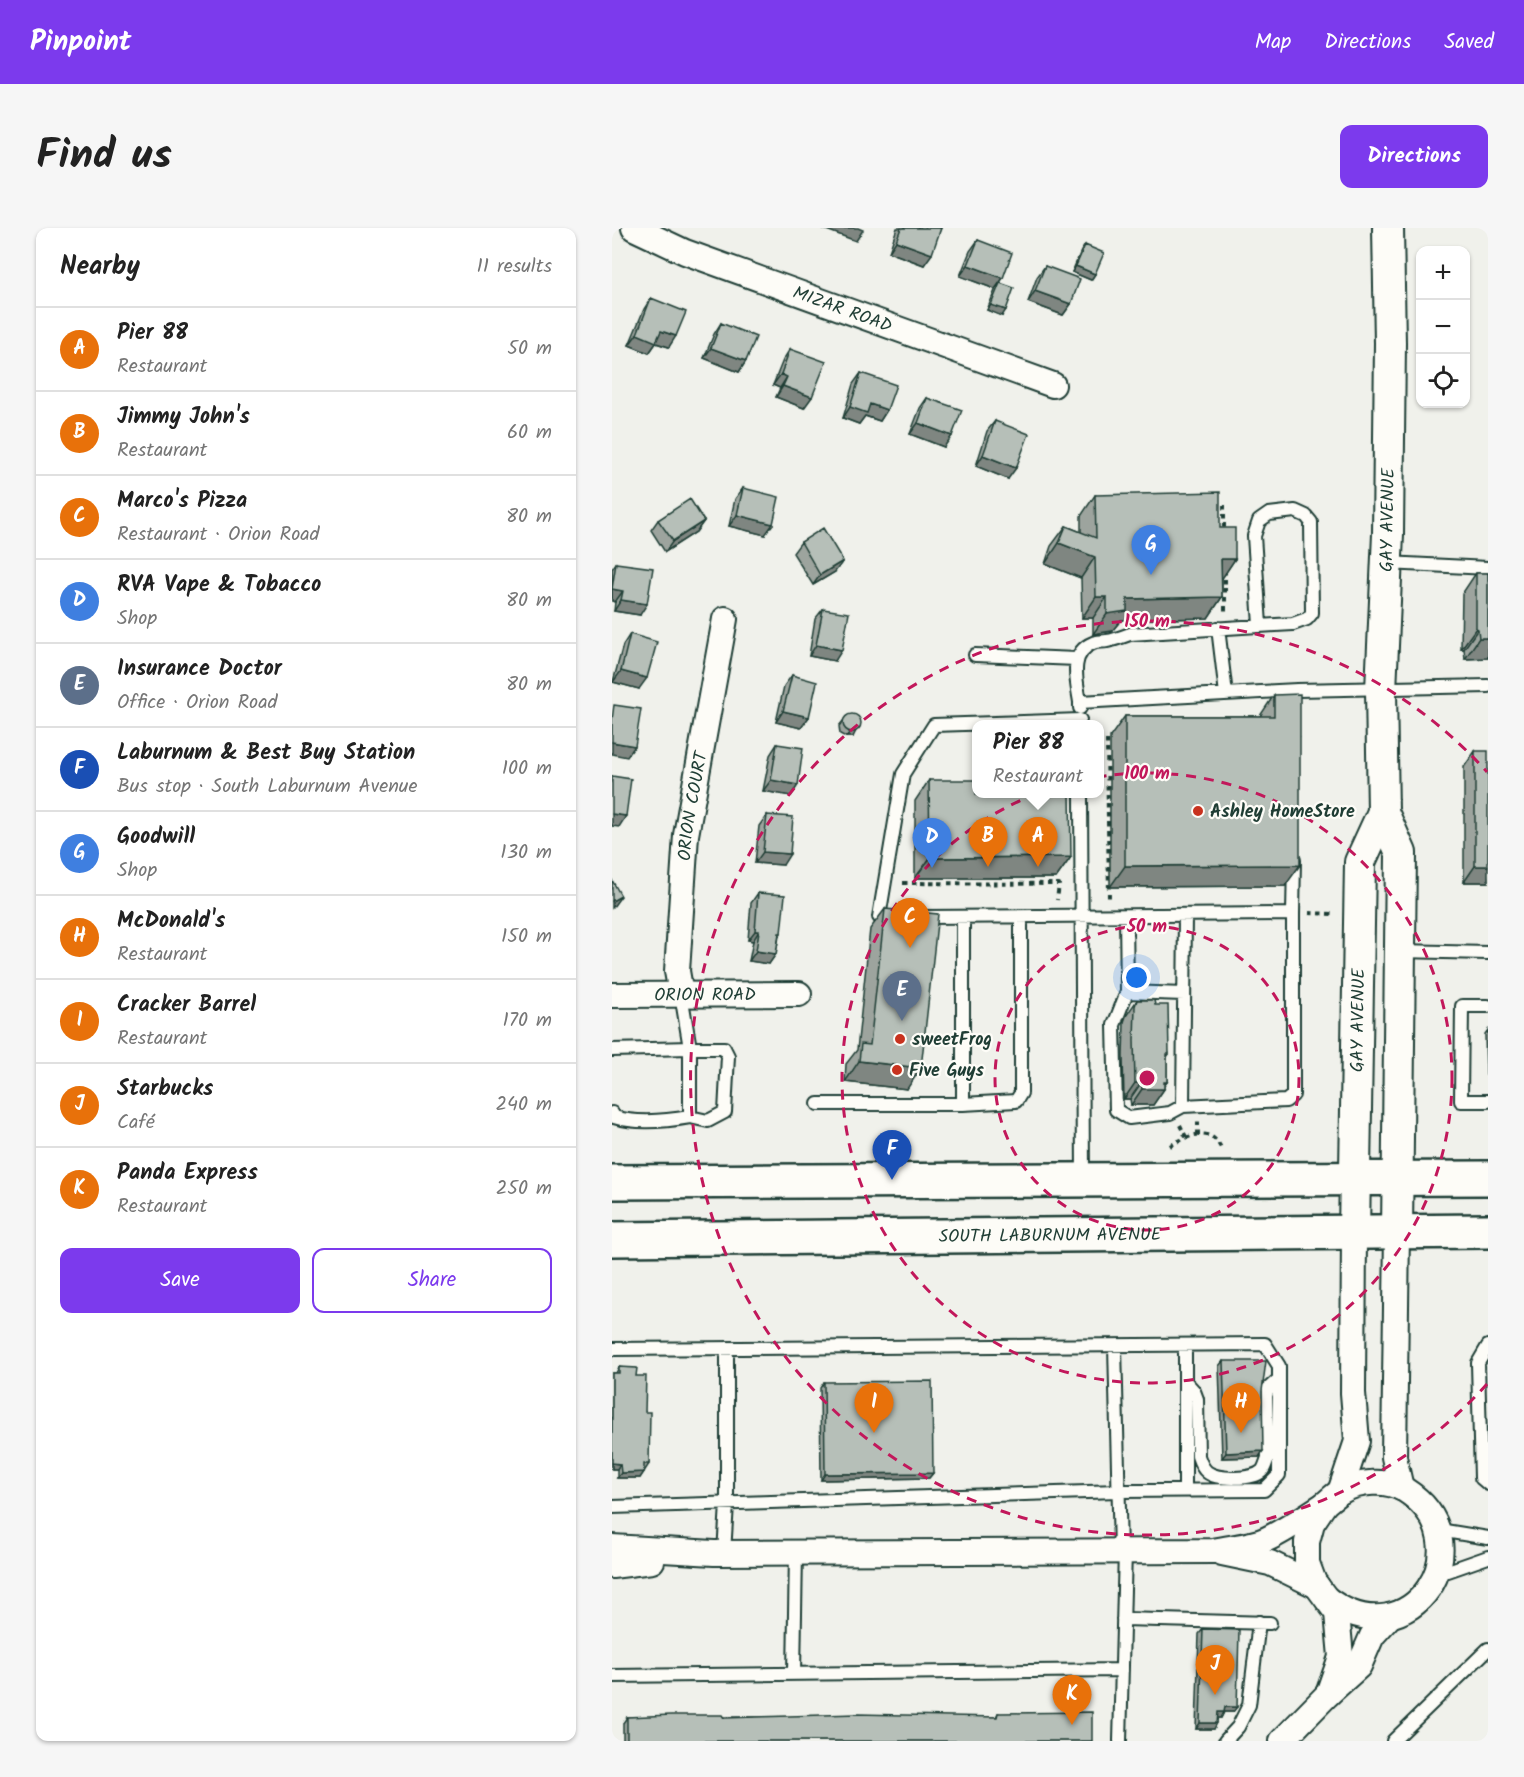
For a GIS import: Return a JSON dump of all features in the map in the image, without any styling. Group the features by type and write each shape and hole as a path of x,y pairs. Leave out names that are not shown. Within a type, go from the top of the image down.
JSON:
{"main road":[{"path":"612,1182 1488,1178"},
{"name":"SOUTH LABURNUM AVENUE","path":"612,1239 1488,1231"}],"street":[{"name":"MIZAR ROAD","path":"634,228 685,252 1053,385"},
{"name":"GAY AVENUE","path":"1388,228 1390,344 1381,690 1383,812 1401,853 1397,1232"},
{"name":"ORION COURT","path":"681,994 677,971 686,835 725,619"},
{"name":"GAY AVENUE","path":"1354,1233 1360,862 1383,812"},
{"name":"ORION ROAD","path":"612,995 799,994"},
{"path":"1397,1232 1394,1458 1401,1488"},
{"path":"1328,1694 1341,1657 1337,1613 1322,1592 1308,1563 1307,1542 1312,1523 1332,1499 1358,1441 1353,1393 1354,1233"},
{"path":"612,1547 719,1553 1214,1551 1266,1540 1360,1484 1381,1483 1401,1488 1418,1498 1431,1513 1439,1530 1442,1551 1438,1572 1427,1592 1411,1607 1390,1616 1373,1618 1356,1616 1340,1609 1322,1592 1270,1563 1214,1551"},
{"path":"612,1566 719,1553"},
{"path":"1282,1741 1359,1666 1372,1636 1390,1616"}],"lane":[{"path":"1080,720 1076,669 1080,654 1094,642 1109,641 1130,634 1293,624 1307,618 1312,612 1311,522 1306,516 1295,512 1269,514 1259,521 1254,536 1260,625"},
{"path":"1386,562 1488,568"},
{"path":"1218,628 1226,694"},
{"path":"975,655 1080,654"},
{"path":"1080,702 1226,694 1297,696 1488,686"},
{"path":"972,724 934,725 903,774 879,917 1293,914"},
{"path":"1081,798 1083,1179"},
{"path":"1126,916 1126,992 1114,1025 1116,1110 1129,1118 1170,1113 1183,1106 1286,1101 1293,1095 1295,845"},
{"path":"1183,1106 1185,916"},
{"path":"963,917 963,1104"},
{"path":"818,1104 963,1104 1016,1101 1021,1093 1021,917"},
{"path":"1400,951 1488,953"},
{"path":"1126,992 1184,994"},
{"path":"681,994 690,1048 690,1117"},
{"path":"1488,1006 1462,1006 1461,1089 1461,1101 1488,1101"},
{"path":"612,1050 724,1048 728,1056 725,1112 708,1121 690,1117 626,1121 614,1117 612,1113"},
{"path":"612,1349 1265,1344 1280,1366 1279,1475 1264,1490 1118,1491 612,1507"},
{"path":"1185,1345 1185,1491"},
{"path":"1115,1346 1124,1619 1120,1741"},
{"path":"1488,1346 1479,1363 1482,1478 1488,1484"},
{"path":"719,1553 727,1504 727,1348"},
{"path":"1185,1381 1194,1391 1197,1399 1200,1464 1212,1475 1234,1478 1256,1475 1265,1466 1268,1458 1266,1396 1268,1389 1279,1379"},
{"path":"1439,1530 1488,1538"},
{"path":"794,1674 795,1553"},
{"path":"1438,1572 1448,1571 1488,1557"},
{"path":"1124,1619 1264,1622 1249,1705 1238,1727 1225,1741"},
{"path":"1393,1741 1488,1649"},
{"path":"612,1676 1122,1670"}],"path":[{"path":"1224,505 1224,539"},
{"path":"1225,561 1226,618"},
{"path":"1107,740 1109,899"},
{"path":"903,883 1059,884 1057,900"},
{"path":"1309,913 1333,914"},
{"path":"1180,1125 1186,1137"},
{"path":"1170,1146 1186,1137 1214,1136 1221,1148"}],"building":[{"path":"901,228 941,228 932,254 896,241"},
{"path":"978,240 1012,253 1003,278 968,265"},
{"path":"1085,245 1104,253 1095,274 1076,266"},
{"path":"1045,266 1080,279 1071,304 1035,291"},
{"path":"1000,283 1014,288 1006,310 991,305"},
{"path":"651,298 686,312 676,336 661,331 656,342 637,334"},
{"path":"721,323 756,337 746,361 711,348"},
{"path":"790,349 826,362 812,397 783,386 787,377 781,374"},
{"path":"861,373 896,385 887,410 870,404 867,413 850,407"},
{"path":"927,398 962,410 952,436 918,423"},
{"path":"995,421 1029,434 1016,468 983,455"},
{"path":"743,488 779,497 773,524 737,515"},
{"path":"1220,492 1220,528 1235,528 1235,559 1221,559 1222,597 1127,599 1127,611 1107,614 1107,597 1096,597 1095,557 1059,543 1066,526 1096,538 1095,495"},
{"path":"690,499 704,521 673,541 658,520"},
{"path":"823,528 843,561 820,575 801,542"},
{"path":"616,563 653,568 647,604 621,600 623,591 612,589"},
{"path":"1476,573 1488,573 1488,638 1479,638 1476,628"},
{"path":"823,609 849,613 842,650 816,645"},
{"path":"630,634 657,642 647,678 621,671"},
{"path":"792,675 817,682 809,717 783,711"},
{"name":"Ashley HomeStore","path":"1300,694 1300,865 1125,866 1125,716 1274,716 1274,695"},
{"path":"614,705 641,709 635,746 612,742"},
{"path":"852,714 858,717 861,723 858,729 852,732 846,729 843,723 846,717"},
{"path":"777,744 803,748 798,785 771,780"},
{"path":"1475,751 1488,751 1488,866 1475,866"},
{"path":"612,776 631,779 626,816 612,814"},
{"path":"929,780 972,780 972,798 1070,798 1071,857 930,858"},
{"path":"767,815 793,817 790,854 763,852"},
{"path":"612,880 621,896 612,901"},
{"path":"758,893 785,895 776,954 756,951 759,931 755,931"},
{"path":"885,909 938,914 921,1068 859,1061 861,1044 870,1045"},
{"path":"1137,1000 1154,1000 1155,1005 1168,1005 1169,1054 1167,1054 1167,1082 1164,1082 1164,1089 1142,1089 1141,1083 1135,1083 1134,1040"},
{"path":"1223,1361 1266,1361 1262,1391 1263,1451 1226,1453"},
{"path":"619,1367 637,1368 636,1376 646,1376 645,1412 650,1412 649,1464 644,1464 644,1472 621,1473 620,1464 612,1463 612,1373 619,1373"},
{"path":"932,1381 933,1473 825,1474 824,1382"},
{"path":"1203,1629 1239,1630 1237,1707 1225,1707 1224,1712 1218,1712 1217,1723 1200,1723"},
{"path":"1092,1712 1092,1741 627,1741 627,1717 722,1715 724,1718 857,1714 997,1717 998,1713"}],"place":[{"name":"Goodwill","path":"1151,575"},
{"name":"Ashley HomeStore","path":"1198,811"},
{"name":"Jimmy John's","path":"988,867"},
{"name":"Pier 88","path":"1038,867"},
{"name":"RVA Vape & Tobacco","path":"932,868"},
{"name":"Marco's Pizza","path":"910,948"},
{"name":"Insurance Doctor","path":"902,1021"},
{"name":"sweetFrog","path":"900,1039"},
{"name":"Five Guys","path":"897,1070"},
{"name":"Laburnum & Best Buy Station","path":"892,1180"},
{"name":"Cracker Barrel","path":"874,1433"},
{"name":"McDonald's","path":"1241,1433"},
{"name":"Starbucks","path":"1215,1695"},
{"name":"Panda Express","path":"1072,1725"}]}
